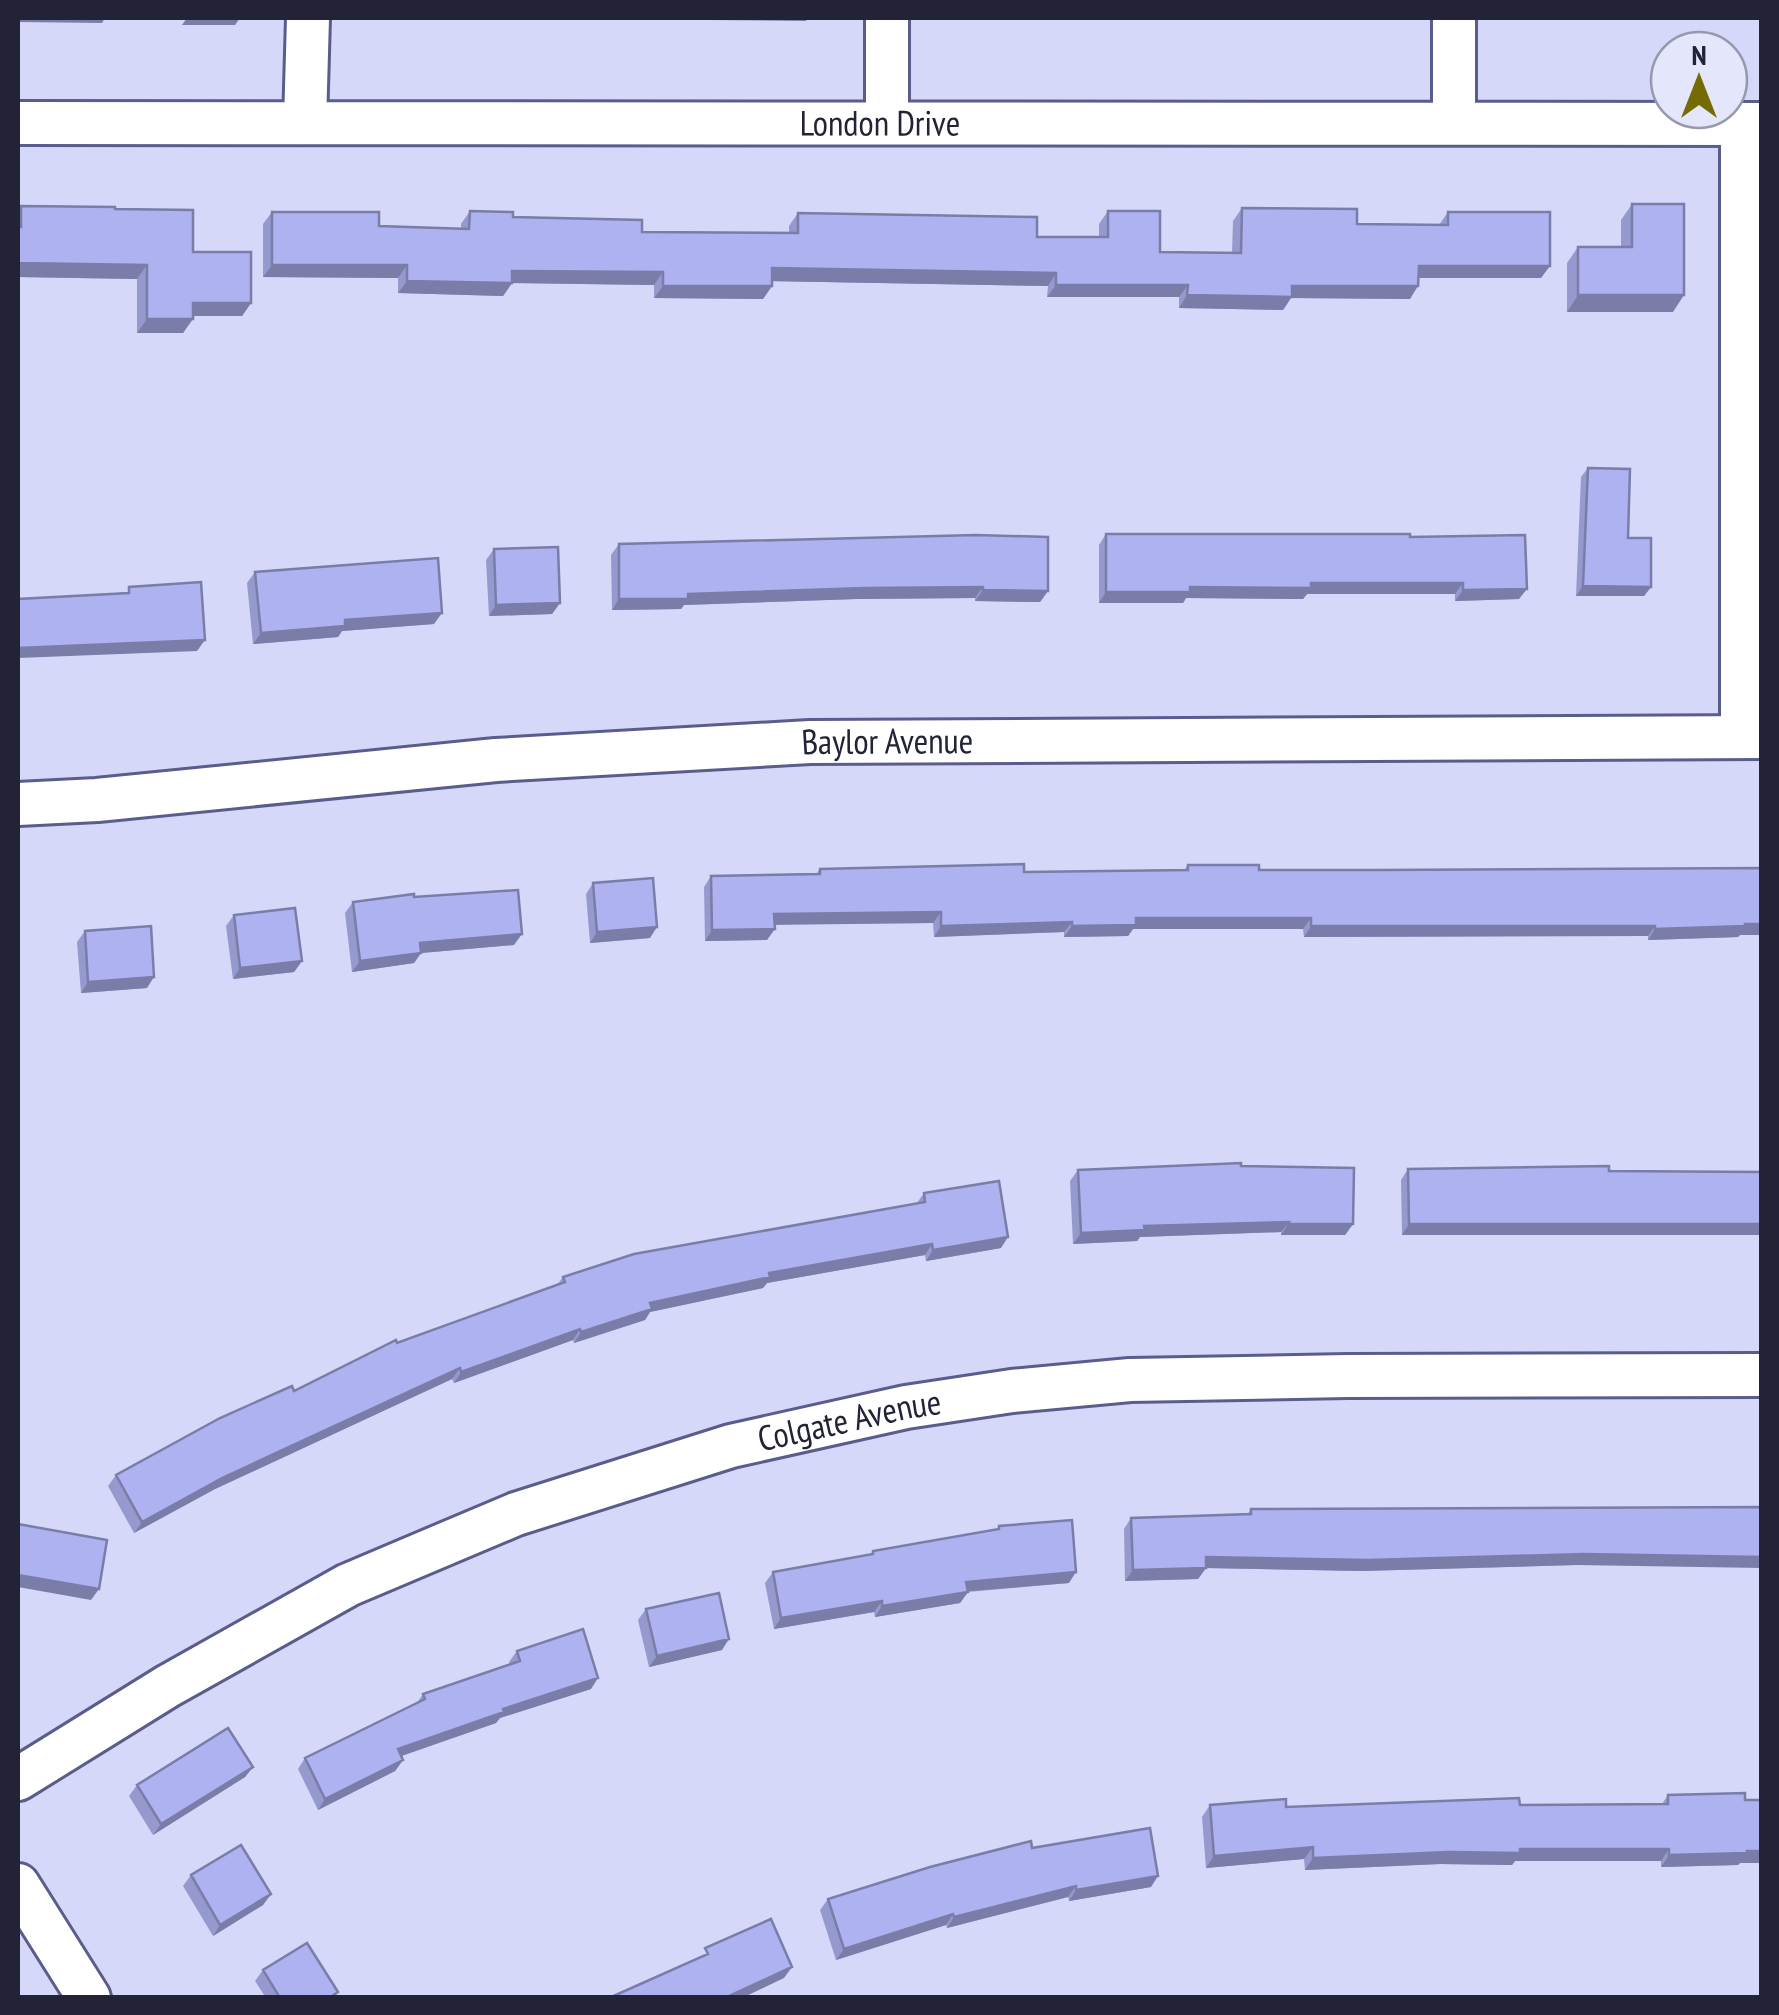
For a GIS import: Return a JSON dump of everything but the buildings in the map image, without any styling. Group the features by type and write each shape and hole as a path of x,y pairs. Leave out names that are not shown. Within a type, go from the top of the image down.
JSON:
{"street":[{"path":"305,123 308,18"},
{"path":"887,18 887,123"},
{"path":"1454,18 1454,123"},
{"name":"London Drive","path":"18,123 1752,124 1752,736"},
{"name":"Baylor Avenue","path":"18,804 496,760 810,742 1752,736"},
{"name":"Colgate Avenue","path":"18,1778 168,1686 348,1586 516,1514 730,1446 906,1406 1130,1380 1762,1375"},
{"path":"18,1886 89,1998"}]}
